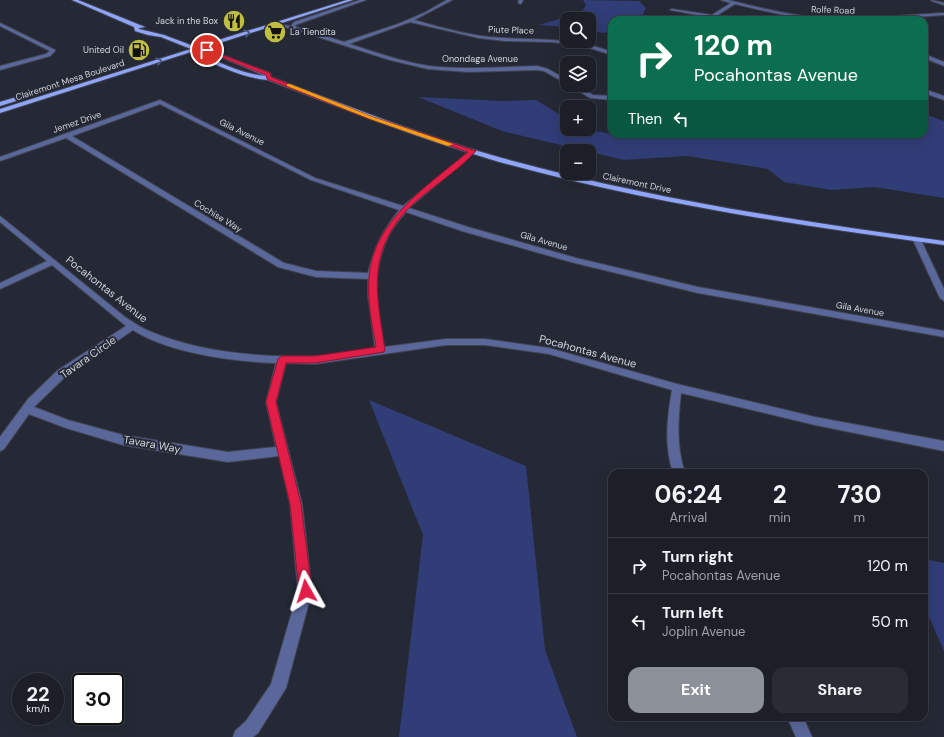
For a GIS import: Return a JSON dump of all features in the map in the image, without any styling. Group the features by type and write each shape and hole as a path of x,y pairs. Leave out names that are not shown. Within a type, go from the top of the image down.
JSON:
{"main road":[{"name":"Clairemont Drive","path":"74,0 136,26 147,27"},
{"name":"Clairemont Mesa Boulevard","path":"52,88 336,0"},
{"name":"Clairemont Mesa Boulevard","path":"0,111 351,0"},
{"name":"Clairemont Drive","path":"136,26 137,30 162,36 196,49 197,54 248,75 257,78 269,78 372,118 437,141 473,151 607,187 702,206 944,244"},
{"name":"Clairemont Drive","path":"154,30 158,31 162,36"},
{"name":"Clairemont Mesa Boulevard","path":"0,104 44,90"}],"street":[{"path":"294,28 293,25 296,23 364,0"},
{"path":"346,43 429,12 450,0"},
{"name":"Rolfe Road","path":"723,0 796,16"},
{"path":"933,0 944,4"},
{"path":"712,16 734,3"},
{"path":"672,10 700,16"},
{"name":"Rolfe Road","path":"913,16 944,14"},
{"name":"Piute Place","path":"409,20 461,34 491,38 554,40 577,43 608,53"},
{"path":"0,24 53,51 48,55 0,68"},
{"name":"Onondaga Avenue","path":"275,25 294,28 415,65 455,70 537,68 546,70 560,78"},
{"path":"928,58 944,64"},
{"path":"584,92 592,97 608,98"},
{"path":"928,92 944,98"},
{"name":"Jemez Drive","path":"0,159 160,102"},
{"name":"Gila Avenue","path":"160,102 313,179 465,229 567,258 698,290 944,334"},
{"name":"Cochise Way","path":"66,135 281,265 316,274 372,276"},
{"path":"380,350 372,295 372,276 376,258 386,233 404,209 473,151"},
{"name":"Pocahontas Avenue","path":"0,218 122,319 144,333 173,344 220,354 264,359 315,360 446,342 485,342 549,351 677,388 816,421 944,446"},
{"path":"917,240 944,298"},
{"path":"0,286 52,262"},
{"name":"Tavara Circle","path":"0,446 27,409 62,373 133,326"},
{"path":"241,737 252,727 278,688 306,591 296,504 271,402 282,359"},
{"path":"677,388 671,428 677,469"},
{"name":"Tavara Way","path":"27,409 66,424 122,440 228,457 282,451"},
{"path":"797,721 804,737"}],"shaded area":[{"path":"583,0 639,1 646,8 642,16 608,16 608,32 603,33 596,32 596,12 582,12 586,5"},
{"path":"560,19 560,26 539,25"},
{"path":"418,97 503,101 536,100 560,115 560,136 596,136 596,131 608,133 608,138 928,138 928,115 944,121 944,198 875,187 831,190 784,182 768,169 687,156 624,160 596,153 596,144 560,145 502,131"},
{"path":"369,400 526,466 545,650 577,737 399,737 423,535"},
{"path":"928,560 944,563 944,651 928,615"}],"slow traffic":[{"path":"288,85 372,118 437,141 450,144"}],"place":[{"name":"Jack in the Box","path":"234,21"},
{"name":"La Tiendita","path":"275,32"},
{"name":"United Oil","path":"139,50"}],"route":[{"path":"207,50 268,74 269,78 372,118 437,141 473,151 437,183 404,209 386,233 376,258 372,276 372,295 380,350 315,360 282,359 271,402 279,440 296,504 306,591"}]}
